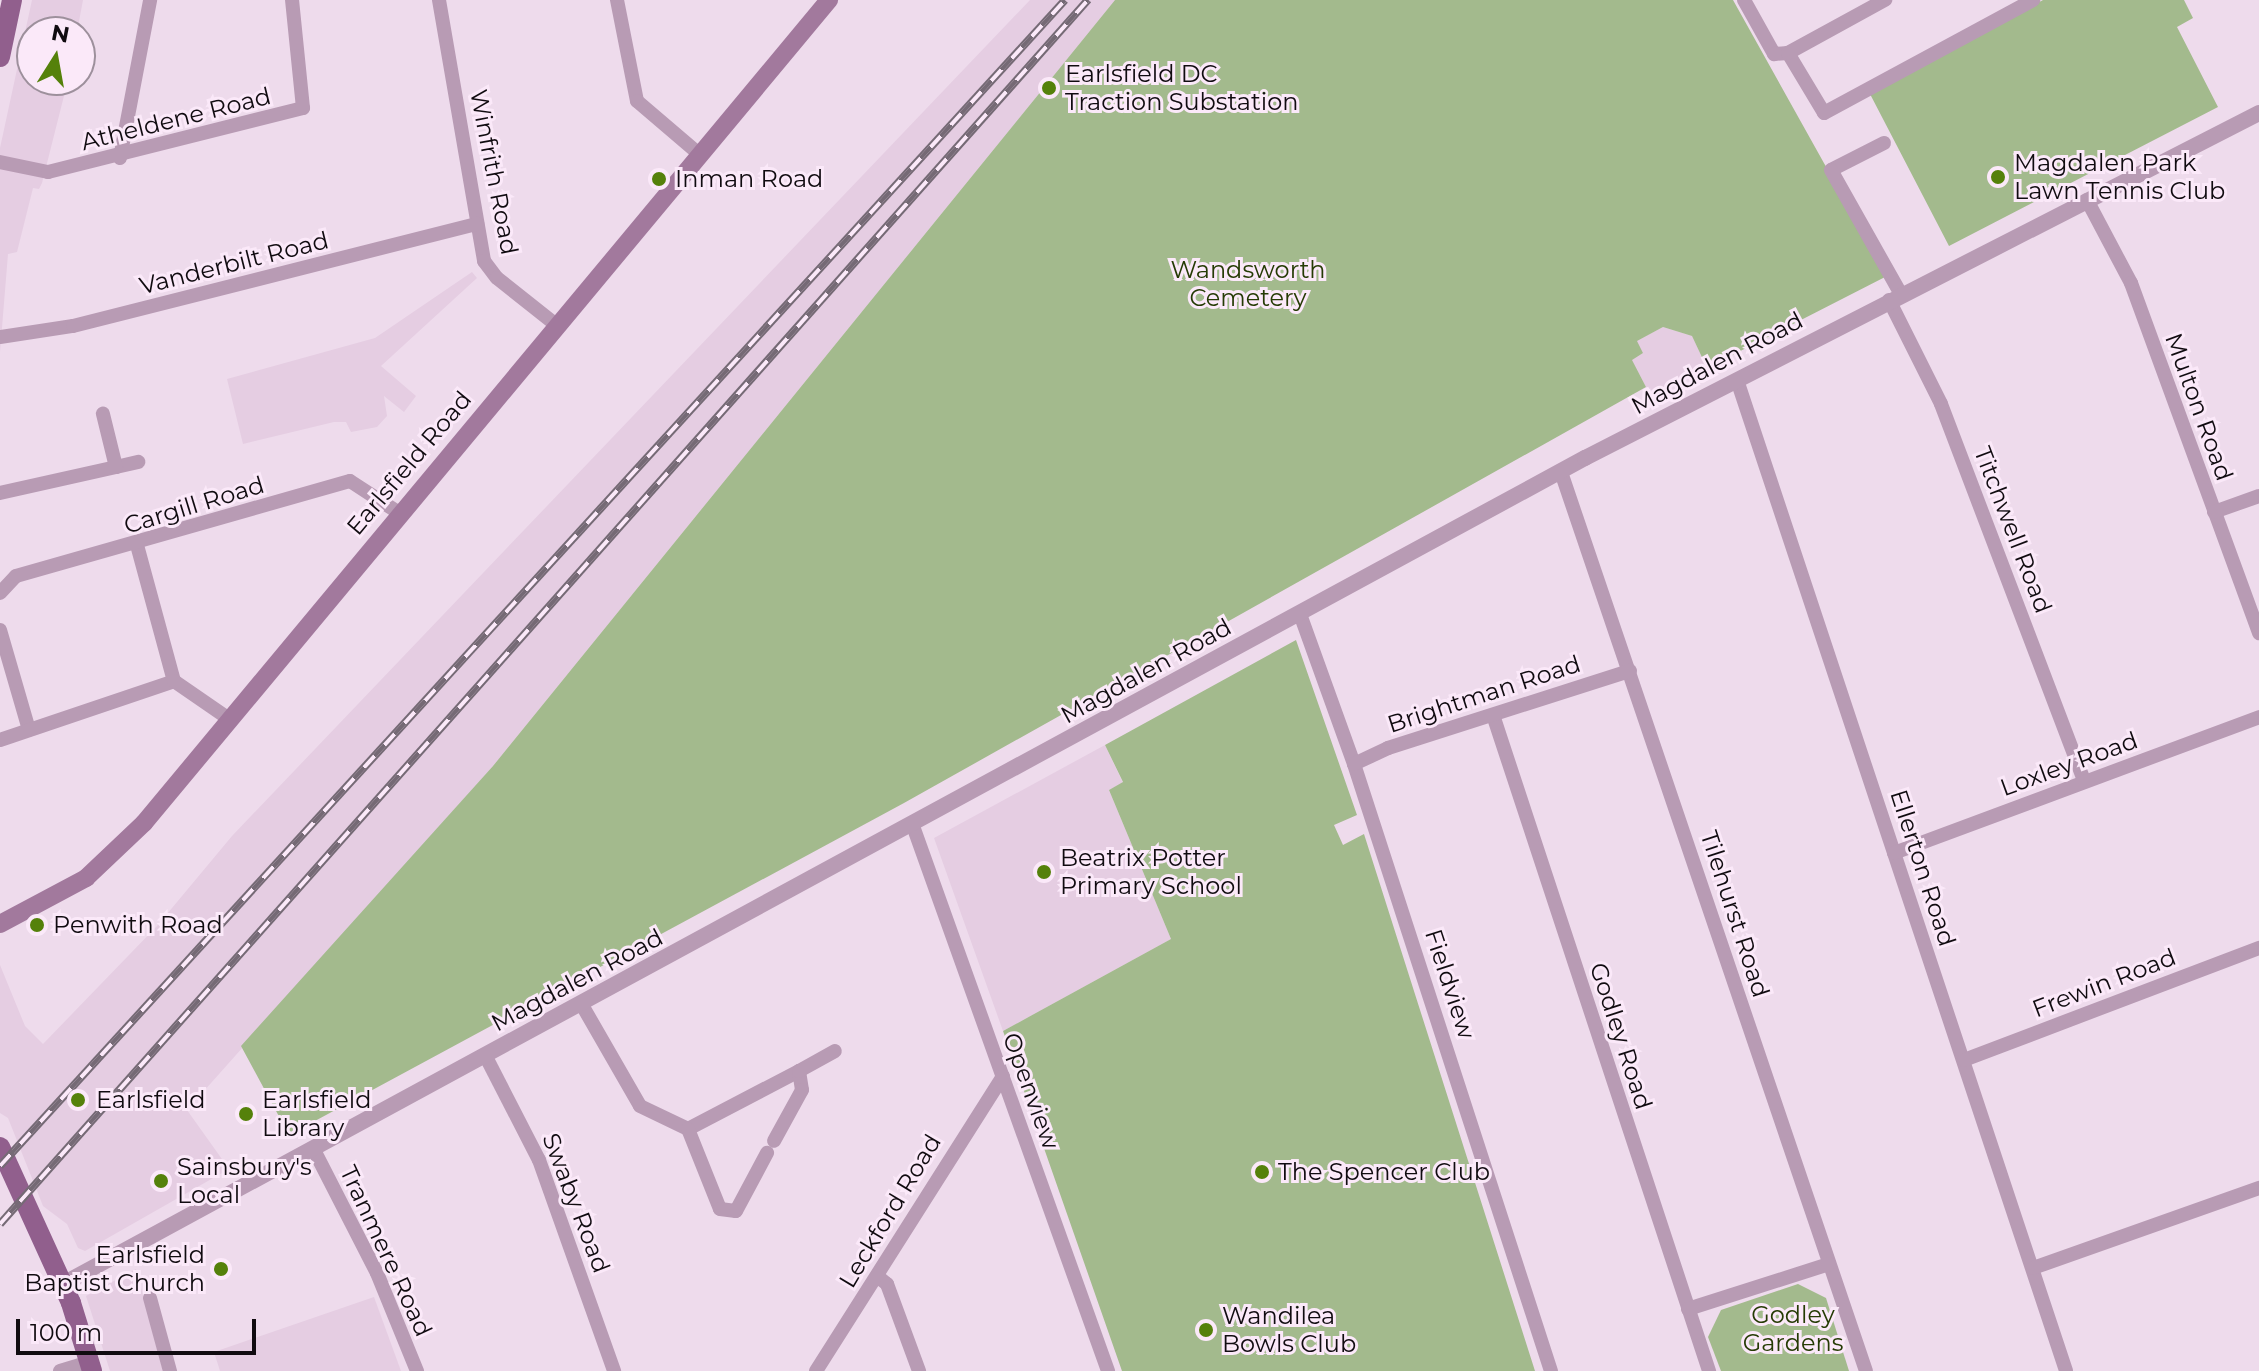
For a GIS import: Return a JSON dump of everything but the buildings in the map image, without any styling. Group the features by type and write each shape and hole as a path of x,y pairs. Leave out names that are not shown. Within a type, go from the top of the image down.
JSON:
{"main road":[{"path":"0,57 12,0"},
{"name":"Earlsfield Road","path":"0,924 86,878 144,823 555,324 829,0"},
{"path":"0,1147 63,1284 91,1367"}],"street":[{"path":"120,158 150,0"},
{"name":"Atheldene Road","path":"0,162 48,172 120,158 303,108 292,0"},
{"name":"Winfrith Road","path":"439,0 484,261 497,278 555,324"},
{"path":"617,0 637,101 699,154"},
{"path":"1744,0 1774,54 1788,53 1885,0"},
{"path":"1788,53 1824,113 2033,0"},
{"name":"Magdalen Road","path":"63,1284 913,826 1561,472 1895,297 2259,113"},
{"name":"Titchwell Road","path":"1884,143 1831,170 1895,297 1941,404 2084,781"},
{"name":"Multon Road","path":"2087,200 2131,283 2259,633"},
{"name":"Vanderbilt Road","path":"0,337 73,326 477,224"},
{"name":"Ellerton Road","path":"1737,380 2066,1371"},
{"path":"103,414 116,467"},
{"path":"0,493 138,462"},
{"name":"Tilehurst Road","path":"1561,472 1866,1371"},
{"name":"Cargill Road","path":"0,593 16,576 137,545 350,481 399,513"},
{"path":"2214,512 2259,496"},
{"path":"137,545 174,681 229,719"},
{"name":"Fieldview","path":"1300,614 1354,764 1551,1371"},
{"path":"0,630 29,730"},
{"name":"Brightman Road","path":"1354,764 1388,748 1630,671"},
{"path":"0,740 174,681"},
{"name":"Godley Road","path":"1493,715 1709,1371"},
{"name":"Loxley Road","path":"1894,853 2259,717"},
{"name":"Openview","path":"913,826 1108,1371"},
{"name":"Frewin Road","path":"1964,1060 2259,948"},
{"path":"582,1005 640,1106 688,1129 720,1209 736,1211 802,1090 799,1071"},
{"path":"688,1129 835,1051"},
{"name":"Swaby Road","path":"485,1055 539,1160 614,1371"},
{"name":"Leckford Road","path":"816,1371 1003,1076"},
{"name":"Tranmere Road","path":"314,1150 377,1273 417,1371"},
{"path":"2033,1268 2259,1188"},
{"path":"1688,1309 1829,1264"},
{"path":"877,1276 887,1284 919,1371"},
{"path":"150,1298 170,1371"},
{"path":"60,1371 91,1367"}],"shaded area":[{"path":"32,0 83,0 80,16 29,16"},
{"path":"1030,0 1115,0 493,766 187,1110 229,1169 85,1251 78,1248 67,1224 43,1206 8,1118 0,1113 0,965 25,1026 43,1044 157,926 232,836"},
{"path":"16,74 16,96 64,96 42,183 39,189 33,188 17,252 8,254 0,352 0,148"},
{"path":"472,272 477,278 381,366 416,396 404,412 384,396 387,416 377,427 351,432 346,422 334,422 243,444 227,379 375,338"},
{"path":"1663,327 1692,336 1707,368 1657,394 1646,387 1631,359 1643,353 1636,341"},
{"name":"Beatrix Potter Primary School","path":"1105,745 1123,783 1109,790 1171,939 1003,1031 934,838"},
{"path":"136,1269 163,1371 110,1371 86,1296"},
{"path":"374,1297 401,1371 220,1371 214,1352"}],"green space":[{"name":"Wandsworth Cemetery","path":"1115,0 1733,0 1887,276 1707,368 1692,336 1663,327 1637,341 1643,353 1632,360 1646,387 904,803 289,1135 241,1046 493,766"},
{"name":"Magdalen Park Lawn Tennis Club","path":"2043,0 2184,0 2193,18 2177,27 2218,107 1949,246 1870,94"},
{"name":"The Spencer Club","path":"1296,640 1357,815 1334,825 1343,845 1364,834 1535,1371 1122,1371 1003,1031 1171,939 1109,790 1123,782 1105,745"},
{"name":"Godley Gardens","path":"1798,1284 1826,1298 1849,1371 1721,1371 1708,1337 1721,1310"}],"railway":[{"path":"0,1166 1065,0"},
{"path":"0,1224 1088,0"}],"place":[{"name":"Earlsfield DC Traction Substation","path":"1049,88"},
{"name":"Magdalen Park Lawn Tennis Club","path":"1998,177"},
{"name":"Inman Road","path":"659,179"},
{"name":"Beatrix Potter Primary School","path":"1044,872"},
{"name":"Penwith Road","path":"37,925"},
{"name":"Earlsfield","path":"78,1100"},
{"name":"Earlsfield Library","path":"246,1114"},
{"name":"The Spencer Club","path":"1262,1172"},
{"name":"Sainsbury's Local","path":"161,1181"},
{"name":"Earlsfield Baptist Church","path":"221,1269"},
{"name":"Wandilea Bowls Club","path":"1206,1330"}]}
